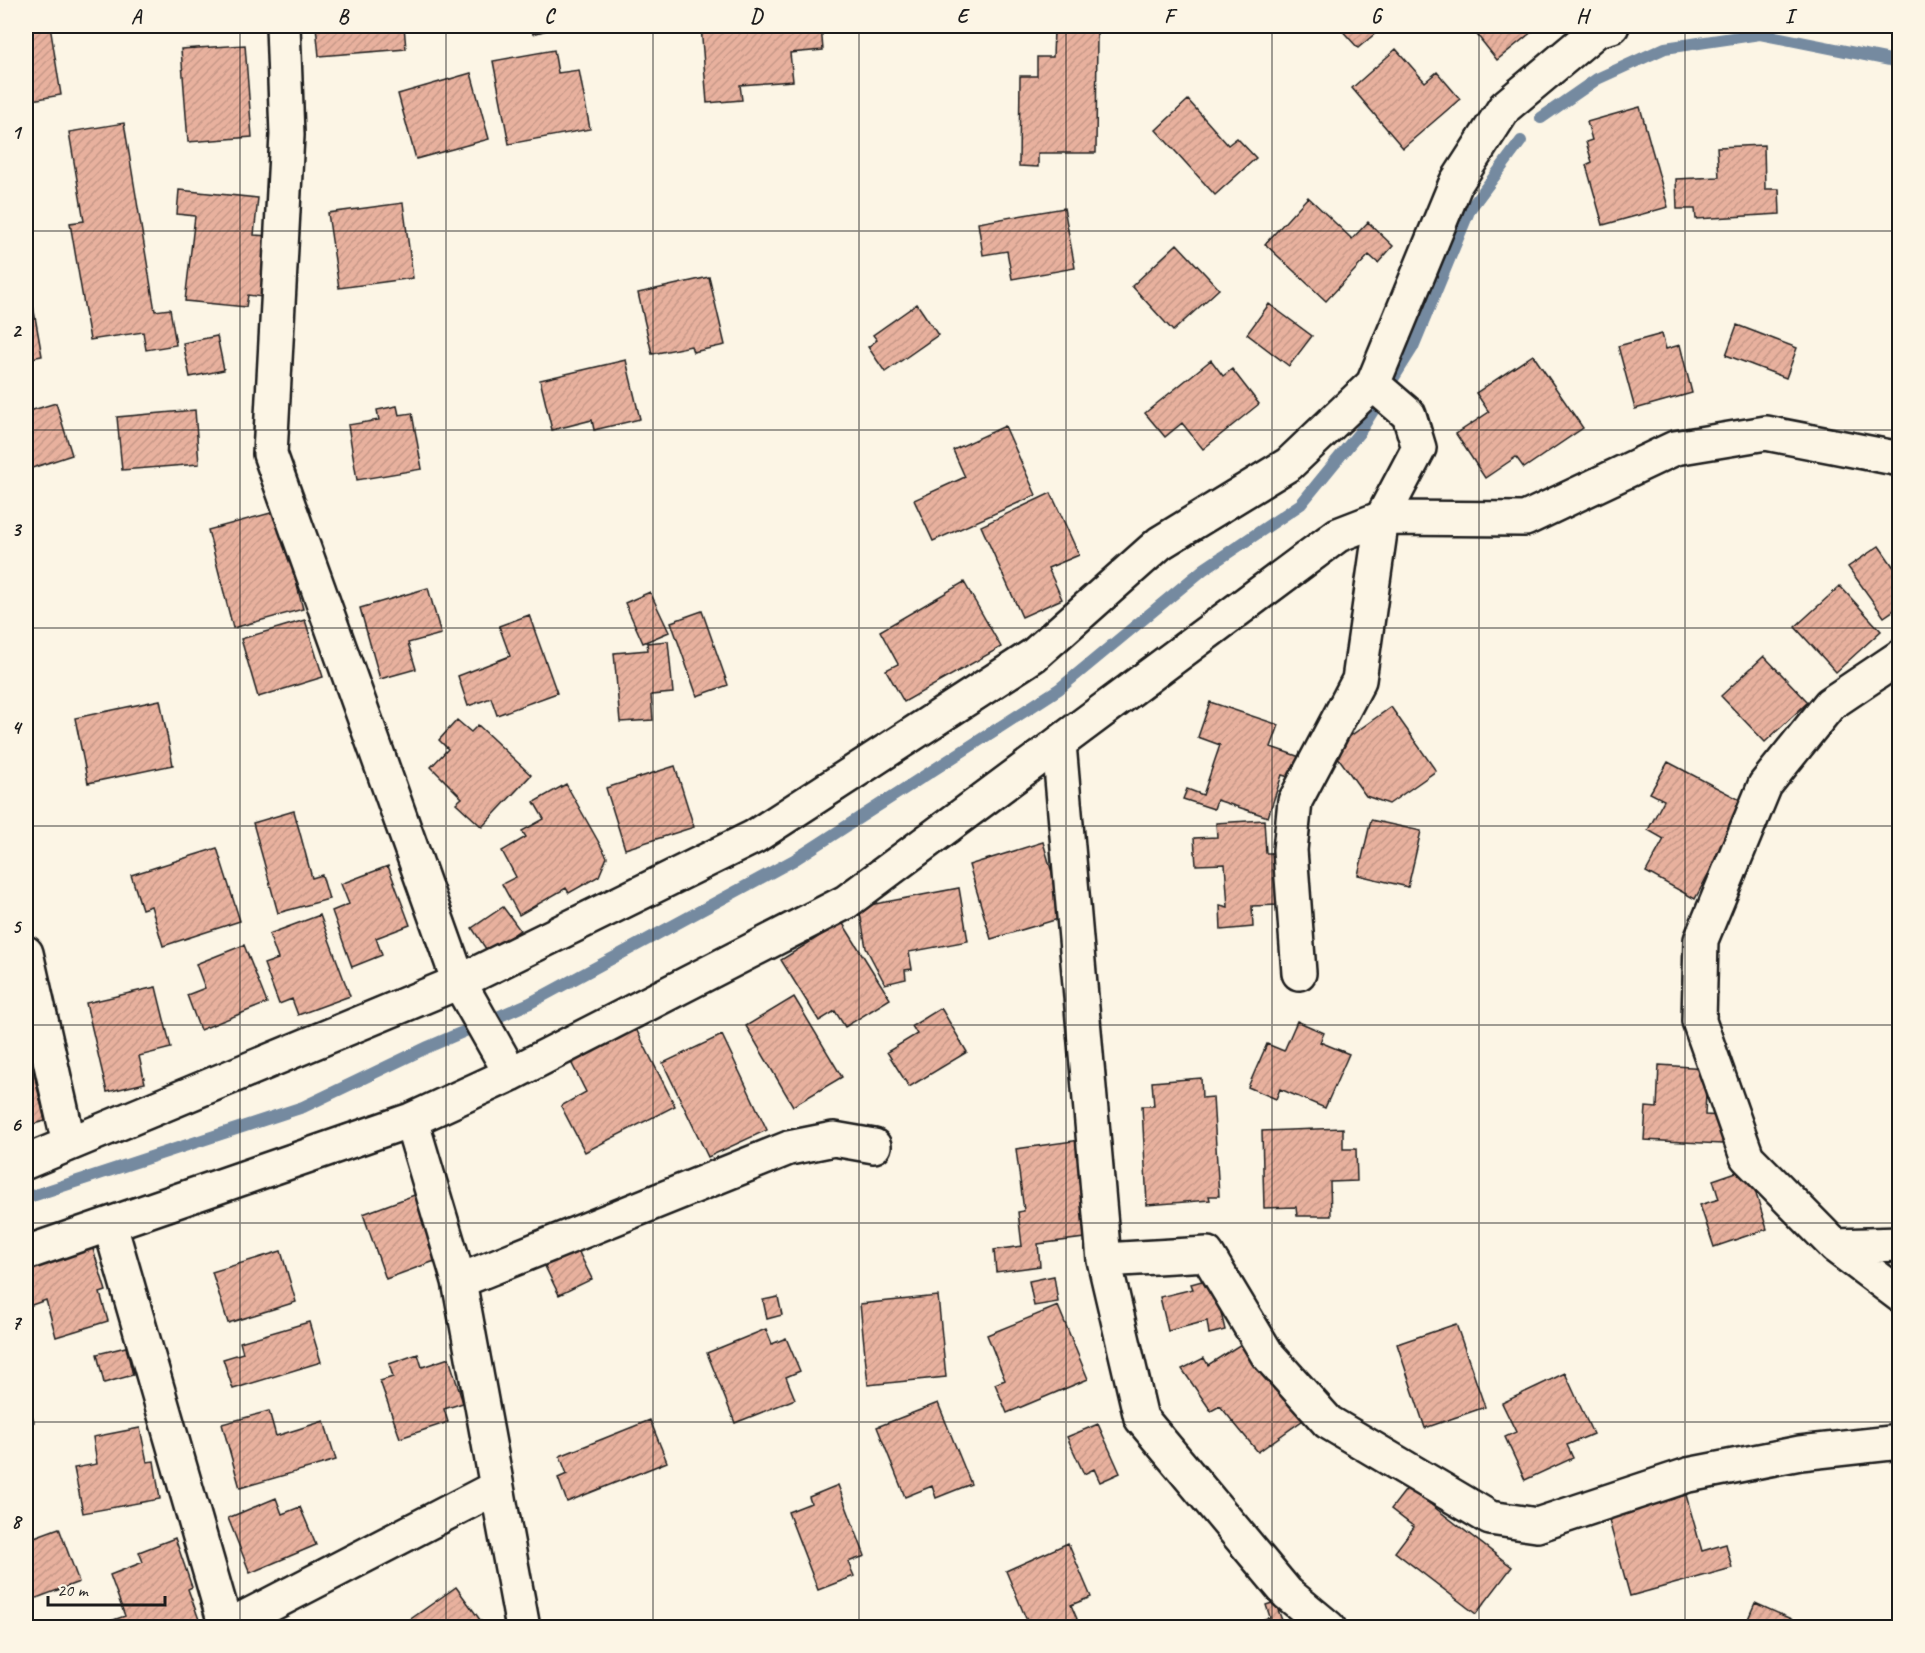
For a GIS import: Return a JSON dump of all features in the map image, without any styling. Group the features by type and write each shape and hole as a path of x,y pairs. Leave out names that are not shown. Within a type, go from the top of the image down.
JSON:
{"street":[{"path":"283,26 287,135 270,454 466,994 511,1074"},
{"path":"26,1162 466,994 754,837 1034,655 1160,543 1288,464 1383,392 1456,183 1505,107 1598,30 1612,26"},
{"path":"1299,973 1290,850 1295,801 1359,680 1382,518 1419,448 1409,415 1383,392"},
{"path":"26,1253 411,1120 511,1074 846,902 1338,535 1382,518 1525,519 1675,448 1766,433 1899,459"},
{"path":"1899,657 1830,704 1765,785 1701,940 1699,1021 1747,1157 1835,1246 1899,1295"},
{"path":"1059,744 1104,1260 1141,1418 1287,1593 1329,1628"},
{"path":"26,952 69,1144"},
{"path":"411,1120 459,1281 495,1488 523,1628"},
{"path":"459,1281 789,1148 834,1138 874,1146"},
{"path":"110,1225 225,1627 495,1488"},
{"path":"1835,1246 1899,1244"},
{"path":"1104,1260 1207,1254 1267,1353 1328,1422 1490,1518 1537,1525 1688,1475 1800,1453 1899,1442"}],"building":[{"path":"26,26 50,26 61,95 26,101"},
{"path":"316,26 404,26 406,49 319,56"},
{"path":"531,26 561,26 533,34"},
{"path":"701,26 821,26 823,50 790,53 793,81 740,85 742,100 707,103"},
{"path":"1338,26 1384,26 1358,48"},
{"path":"1470,26 1537,26 1538,27 1497,60"},
{"path":"1054,30 1097,30 1096,153 1038,153 1038,167 1019,166 1020,76 1037,76 1037,57 1053,57"},
{"path":"245,45 252,137 188,142 181,49"},
{"path":"1396,49 1425,82 1437,72 1460,99 1403,148 1352,88"},
{"path":"554,50 558,73 579,70 590,129 509,144 493,61"},
{"path":"471,73 489,139 416,159 398,94"},
{"path":"1188,100 1228,145 1237,138 1256,158 1215,195 1156,130"},
{"path":"1640,107 1668,207 1603,225 1586,165 1592,162 1586,142 1592,140 1587,122"},
{"path":"124,123 155,311 170,309 176,345 146,350 143,332 90,340 70,223 84,221 69,132"},
{"path":"1764,145 1765,189 1779,189 1780,214 1696,219 1695,209 1677,209 1676,179 1719,177 1717,147"},
{"path":"179,190 258,198 254,235 269,236 262,297 248,295 246,307 185,301 195,216 177,214"},
{"path":"1308,197 1352,239 1368,222 1393,246 1378,263 1369,255 1326,301 1265,244"},
{"path":"403,203 413,278 339,288 328,213"},
{"path":"1064,208 1075,268 1012,279 1007,251 983,255 978,223"},
{"path":"1177,244 1219,289 1173,331 1132,286"},
{"path":"709,277 725,345 693,352 691,346 652,354 638,293"},
{"path":"32,300 42,356 26,359 26,301"},
{"path":"917,304 938,335 885,372 868,347 877,340 873,335"},
{"path":"1269,304 1312,336 1289,366 1247,334"},
{"path":"1737,325 1797,348 1786,378 1726,355"},
{"path":"1662,334 1666,349 1680,345 1692,393 1635,409 1618,346"},
{"path":"217,336 224,370 190,377 183,343"},
{"path":"1533,355 1583,428 1524,468 1516,457 1485,478 1456,434 1489,412 1476,393"},
{"path":"626,360 640,419 594,430 592,420 552,430 540,380"},
{"path":"1211,360 1223,376 1232,369 1259,404 1203,449 1182,423 1165,437 1145,413"},
{"path":"56,403 72,455 26,470 26,412"},
{"path":"397,406 399,415 412,413 422,469 357,480 348,425 379,420 377,410"},
{"path":"195,410 199,464 122,470 117,417"},
{"path":"1005,426 1036,495 933,541 914,500 965,477 953,450"},
{"path":"1051,493 1079,555 1048,568 1062,599 1022,617 981,526"},
{"path":"278,511 303,609 233,628 208,530"},
{"path":"1879,546 1897,572 1900,570 1900,606 1884,617 1848,567"},
{"path":"964,582 1001,647 904,702 886,670 898,664 880,631"},
{"path":"1840,586 1881,631 1836,672 1795,627"},
{"path":"428,588 441,634 408,643 416,669 380,679 360,608"},
{"path":"650,592 669,632 643,643 625,603"},
{"path":"702,611 728,685 697,696 671,622"},
{"path":"529,615 557,693 497,715 491,698 468,706 458,676 510,656 499,626"},
{"path":"305,620 323,677 258,697 241,639"},
{"path":"668,641 673,693 651,695 653,720 620,722 614,653 648,650 647,643"},
{"path":"1764,656 1808,702 1765,742 1721,696"},
{"path":"160,700 173,765 88,783 75,718"},
{"path":"1210,702 1279,725 1271,747 1300,757 1292,778 1282,775 1268,817 1217,800 1214,809 1183,799 1187,789 1203,795 1220,745 1198,737"},
{"path":"1391,707 1436,771 1389,804 1366,796 1332,749"},
{"path":"457,720 471,732 478,725 531,775 482,827 456,803 462,798 431,767 448,749 439,740"},
{"path":"1668,762 1746,803 1695,899 1646,872 1664,839 1648,830 1664,800 1650,793"},
{"path":"675,766 694,827 625,849 606,788"},
{"path":"566,784 607,857 599,876 569,893 566,888 519,915 502,884 516,877 502,851 526,837 522,831 544,819 534,802"},
{"path":"294,811 312,878 322,875 329,899 278,913 253,823"},
{"path":"1264,820 1266,853 1278,853 1281,905 1252,906 1253,927 1221,930 1220,905 1228,907 1225,864 1196,865 1194,838 1217,837 1216,823"},
{"path":"1371,820 1421,831 1408,887 1358,875"},
{"path":"1043,842 1065,917 991,939 969,865"},
{"path":"217,848 240,921 163,946 151,906 142,909 131,875"},
{"path":"388,866 410,925 376,938 382,955 352,967 332,911 349,904 341,884"},
{"path":"959,888 968,941 909,952 912,969 905,970 906,979 885,984 866,948 859,907"},
{"path":"503,907 520,930 488,952 472,928"},
{"path":"320,915 350,996 298,1015 292,999 279,1004 264,964 278,959 269,934"},
{"path":"842,922 890,999 845,1027 835,1011 819,1021 781,960"},
{"path":"244,945 267,1003 200,1030 187,995 205,988 196,964"},
{"path":"156,987 171,1048 139,1056 145,1083 107,1092 86,1003"},
{"path":"794,997 842,1077 793,1106 746,1026"},
{"path":"941,1008 967,1052 909,1087 887,1052 917,1034 912,1026"},
{"path":"1297,1021 1324,1033 1320,1042 1349,1054 1325,1108 1280,1089 1276,1099 1248,1087 1267,1044 1284,1051"},
{"path":"634,1025 675,1106 585,1152 561,1106 586,1092 569,1058"},
{"path":"722,1035 767,1130 708,1157 663,1063"},
{"path":"26,1039 45,1121 26,1126"},
{"path":"1659,1065 1707,1068 1705,1115 1724,1116 1722,1144 1644,1140 1646,1107 1657,1108"},
{"path":"1201,1078 1202,1098 1213,1097 1219,1196 1209,1196 1210,1200 1147,1205 1142,1106 1154,1106 1152,1082"},
{"path":"1343,1128 1343,1149 1356,1149 1357,1181 1330,1182 1331,1216 1297,1216 1296,1207 1264,1208 1262,1131"},
{"path":"1080,1140 1092,1237 1038,1244 1040,1266 996,1272 994,1250 1022,1246 1018,1212 1024,1211 1016,1149"},
{"path":"1748,1168 1767,1229 1714,1247 1700,1205 1719,1199 1713,1180"},
{"path":"420,1193 443,1258 386,1279 363,1214"},
{"path":"574,1242 592,1279 559,1295 541,1258"},
{"path":"92,1246 106,1291 100,1293 108,1321 56,1337 46,1300 26,1307 26,1271 34,1268 33,1264"},
{"path":"281,1251 296,1302 228,1323 212,1272"},
{"path":"1054,1276 1058,1302 1034,1306 1029,1281"},
{"path":"1213,1278 1225,1330 1209,1334 1207,1321 1168,1331 1160,1297 1193,1289 1191,1284"},
{"path":"938,1296 946,1377 868,1385 860,1304"},
{"path":"778,1297 782,1315 767,1319 763,1300"},
{"path":"1058,1306 1088,1379 1007,1413 995,1384 1005,1380 987,1335"},
{"path":"309,1322 321,1362 233,1389 223,1359 243,1353 240,1342"},
{"path":"1456,1324 1485,1407 1425,1428 1397,1344"},
{"path":"766,1329 772,1344 786,1338 800,1371 786,1377 795,1399 735,1423 707,1353"},
{"path":"1249,1339 1313,1413 1258,1452 1220,1406 1211,1411 1182,1369 1204,1358 1208,1365"},
{"path":"126,1347 133,1375 104,1383 97,1354"},
{"path":"418,1354 422,1367 449,1358 463,1403 444,1409 448,1422 400,1438 380,1381 393,1377 389,1364"},
{"path":"1565,1373 1593,1434 1567,1445 1573,1458 1525,1480 1505,1437 1516,1432 1502,1403"},
{"path":"26,1394 34,1422 26,1424"},
{"path":"938,1403 971,1484 936,1498 932,1486 905,1497 877,1427"},
{"path":"269,1411 276,1436 324,1421 336,1460 240,1488 222,1424"},
{"path":"650,1420 667,1462 567,1502 558,1478 567,1474 560,1456"},
{"path":"1098,1424 1120,1473 1100,1482 1094,1469 1084,1474 1067,1437"},
{"path":"140,1428 147,1462 154,1461 160,1499 83,1513 74,1468 97,1464 93,1437"},
{"path":"838,1485 865,1556 848,1562 854,1576 818,1590 788,1512 811,1503 809,1497"},
{"path":"1408,1487 1512,1567 1476,1614 1395,1552 1414,1527 1391,1509"},
{"path":"1686,1495 1702,1551 1726,1544 1732,1568 1630,1596 1608,1517"},
{"path":"276,1498 282,1514 300,1507 316,1545 250,1573 228,1518"},
{"path":"59,1528 79,1582 26,1602 26,1540"},
{"path":"175,1538 192,1587 188,1589 201,1625 194,1628 101,1628 99,1625 125,1616 110,1575 143,1562 139,1552"},
{"path":"1068,1543 1091,1597 1071,1605 1077,1619 1058,1628 1030,1628 1006,1571"},
{"path":"456,1587 486,1628 398,1628"},
{"path":"1275,1602 1285,1628 1249,1628 1248,1625 1270,1617 1266,1605"},
{"path":"1755,1603 1811,1628 1744,1628"}],"waterway":[{"path":"1541,118 1597,79 1665,48 1760,34 1900,62"},
{"path":"26,1198 303,1107 428,1047 530,1003 794,860 1059,689 1204,569 1301,504 1359,433 1413,347 1470,209 1521,141"}]}
